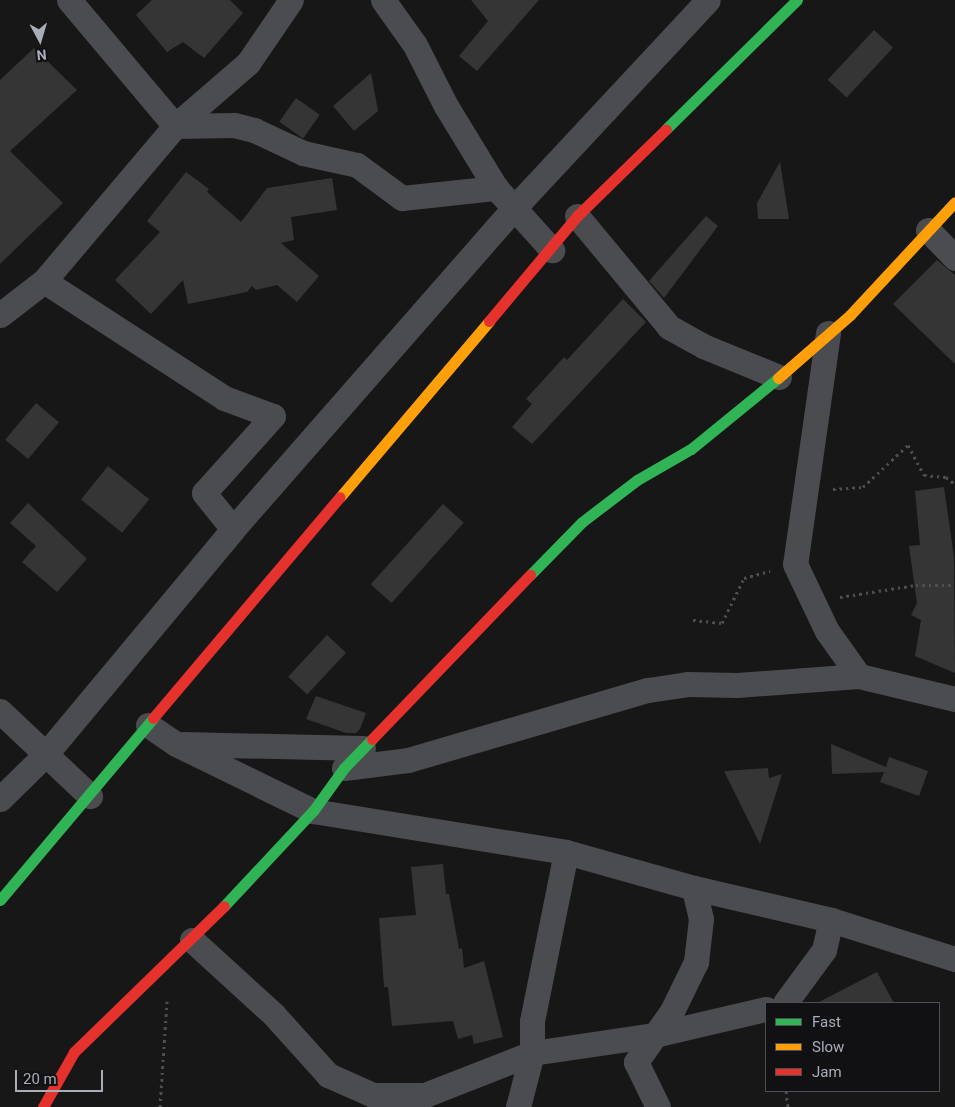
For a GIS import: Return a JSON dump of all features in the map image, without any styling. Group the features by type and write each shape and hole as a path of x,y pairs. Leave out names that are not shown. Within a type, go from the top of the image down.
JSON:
{"street":[{"path":"69,0 175,126"},
{"path":"0,315 44,281 175,126 248,63 291,0"},
{"path":"383,0 415,45 446,106 496,188 552,250"},
{"path":"0,799 45,755 233,529 514,208 708,0"},
{"path":"0,900 552,250 577,216 797,0"},
{"path":"175,126 234,125 254,130 303,153 357,165 402,198 496,188"},
{"path":"43,1107 74,1052 170,958 192,940 313,811 344,768 582,522 637,480 691,450 779,377 850,315 955,202"},
{"path":"577,216 669,327 703,346 779,377"},
{"path":"928,230 955,258"},
{"path":"44,281 224,398 273,416 204,493 233,529"},
{"path":"828,333 795,564 839,652 859,676"},
{"path":"344,768 417,758 648,690 688,684 737,685 859,676 955,699"},
{"path":"0,711 90,796"},
{"path":"148,725 176,744 313,811 566,852 694,888 832,920 955,958"},
{"path":"176,744 363,748"},
{"path":"518,1107 532,1053 532,1021 566,852"},
{"path":"658,1107 636,1062 672,1011 696,962 701,918 694,888"},
{"path":"786,1002 824,950 832,920"},
{"path":"192,940 274,1015 328,1075 373,1095 425,1096 532,1053 654,1035 765,1009"}],"path":[{"path":"805,490 863,487 908,445 924,476 946,476 955,484"},
{"path":"692,620 722,623 744,578 795,564"},
{"path":"812,601 916,585 955,585"},
{"path":"160,1107 170,958"},
{"path":"786,1092 788,1107"}],"building":[{"path":"152,0 230,0 243,13 204,58 183,42 167,52 136,15"},
{"path":"471,0 539,0 477,71 459,56 488,21"},
{"path":"874,30 893,48 847,97 828,80"},
{"path":"34,48 77,90 10,151 63,203 0,264 0,80"},
{"path":"371,73 378,111 354,131 333,106"},
{"path":"296,98 320,115 303,138 279,122"},
{"path":"780,162 789,219 758,219 757,203"},
{"path":"186,172 209,189 207,192 241,222 267,188 332,178 337,210 291,217 294,240 281,243 319,276 297,302 277,285 256,290 252,286 247,292 188,304 183,280 151,314 115,280 160,232 147,221"},
{"path":"706,216 718,226 664,298 649,281"},
{"path":"937,260 955,275 955,364 893,304"},
{"path":"623,299 646,322 532,444 512,427 532,404 526,399 564,357 567,360"},
{"path":"36,403 59,422 28,459 5,440"},
{"path":"108,466 149,499 122,533 81,499"},
{"path":"944,487 954,557 955,673 915,656 921,620 911,615 917,603 909,546 920,545 915,491"},
{"path":"28,503 87,559 57,592 22,562 36,546 10,523"},
{"path":"443,504 464,523 392,603 371,584"},
{"path":"327,635 346,653 307,694 288,677"},
{"path":"316,696 366,713 360,729 356,733 346,733 306,719"},
{"path":"831,744 886,767 889,757 928,771 919,796 880,782 884,772 832,774"},
{"path":"768,768 769,778 782,774 760,844 724,771"},
{"path":"443,864 446,894 449,894 459,949 462,948 464,968 484,961 503,1037 474,1044 472,1035 458,1039 453,1021 392,1026 388,987 384,987 379,918 416,915 411,867"},
{"path":"877,972 893,1002 819,1002"}],"traffic: fast":[{"path":"666,129 797,0"},
{"path":"530,575 582,522 637,480 691,449 778,378"},
{"path":"0,900 153,718"},
{"path":"224,906 313,811 344,768 372,739"}],"traffic: slow":[{"path":"778,378 850,315 955,202"},
{"path":"340,497 489,321"}],"traffic: jam":[{"path":"489,321 577,216 666,129"},
{"path":"153,718 340,497"},
{"path":"372,739 530,575"},
{"path":"43,1107 74,1052 224,906"}]}
